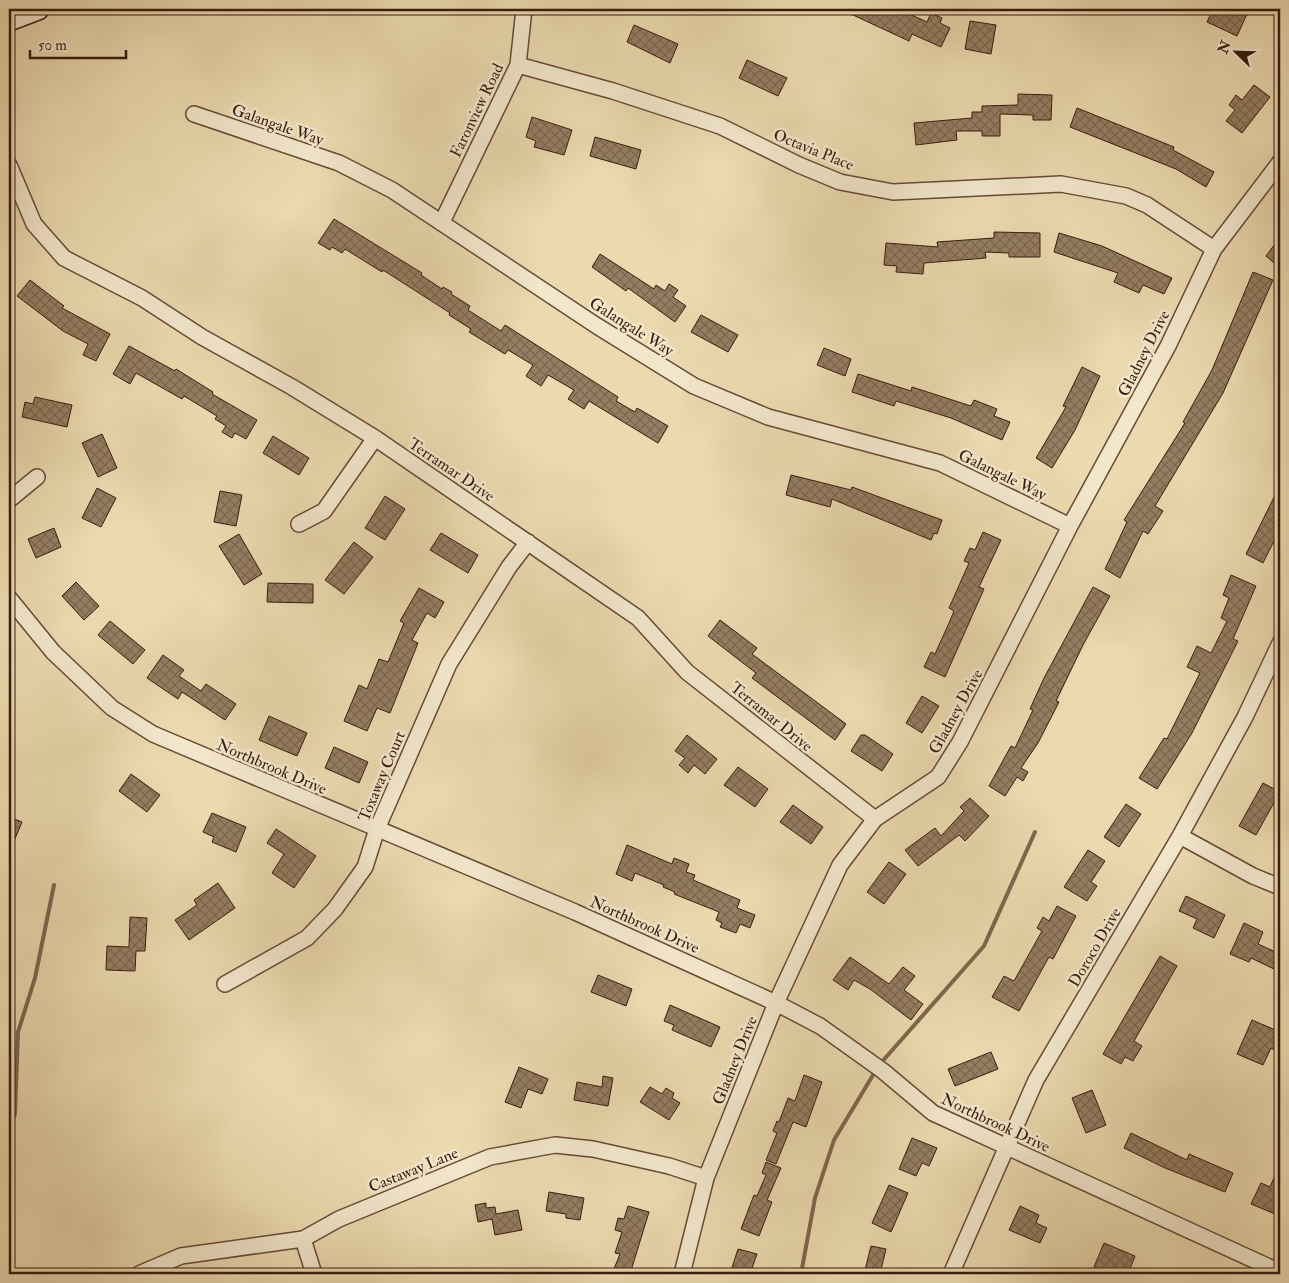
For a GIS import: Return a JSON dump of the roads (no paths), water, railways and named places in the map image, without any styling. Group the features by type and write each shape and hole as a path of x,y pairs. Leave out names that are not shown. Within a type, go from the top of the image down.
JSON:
{"main road":[{"path":"9,20 38,9"}],"street":[{"name":"Faronview Road","path":"442,222 518,65 524,9"},
{"name":"Octavia Place","path":"518,65 613,91 720,126 799,165 840,182 893,192 1061,184 1126,196 1147,205 1214,249"},
{"name":"Galangale Way","path":"194,114 339,163 392,190 596,326 694,386 768,417 940,463 1070,526"},
{"name":"Gladney Drive","path":"682,1274 706,1178 776,1003 840,865 875,819 938,776 960,742 1070,526 1168,346 1214,249 1280,162"},
{"name":"Terramar Drive","path":"9,165 34,224 64,258 142,298 202,337 292,387 375,438 638,618 687,672 875,819"},
{"path":"299,524 324,511 375,438"},
{"path":"9,500 37,477"},
{"name":"Toxaway Court","path":"225,984 307,938 335,909 365,867 377,829 449,664 504,575 528,542"},
{"name":"Northbrook Drive","path":"9,598 53,652 112,708 153,734 575,912 776,1003 820,1026 883,1071 933,1113 1280,1272"},
{"name":"Doroco Drive","path":"951,1274 1036,1080 1180,836 1244,717 1280,643"},
{"path":"1180,836 1252,876 1280,887"},
{"name":"Castaway Lane","path":"139,1274 181,1256 303,1240 339,1219 490,1157 555,1144 592,1149 669,1166 706,1178"},
{"path":"303,1240 314,1274"}],"waterway":[{"path":"880,1064 984,946 1035,832"},
{"path":"9,1129 15,1114 18,1032 35,978 54,885"},
{"path":"801,1274 815,1198 834,1140 876,1070"}]}
